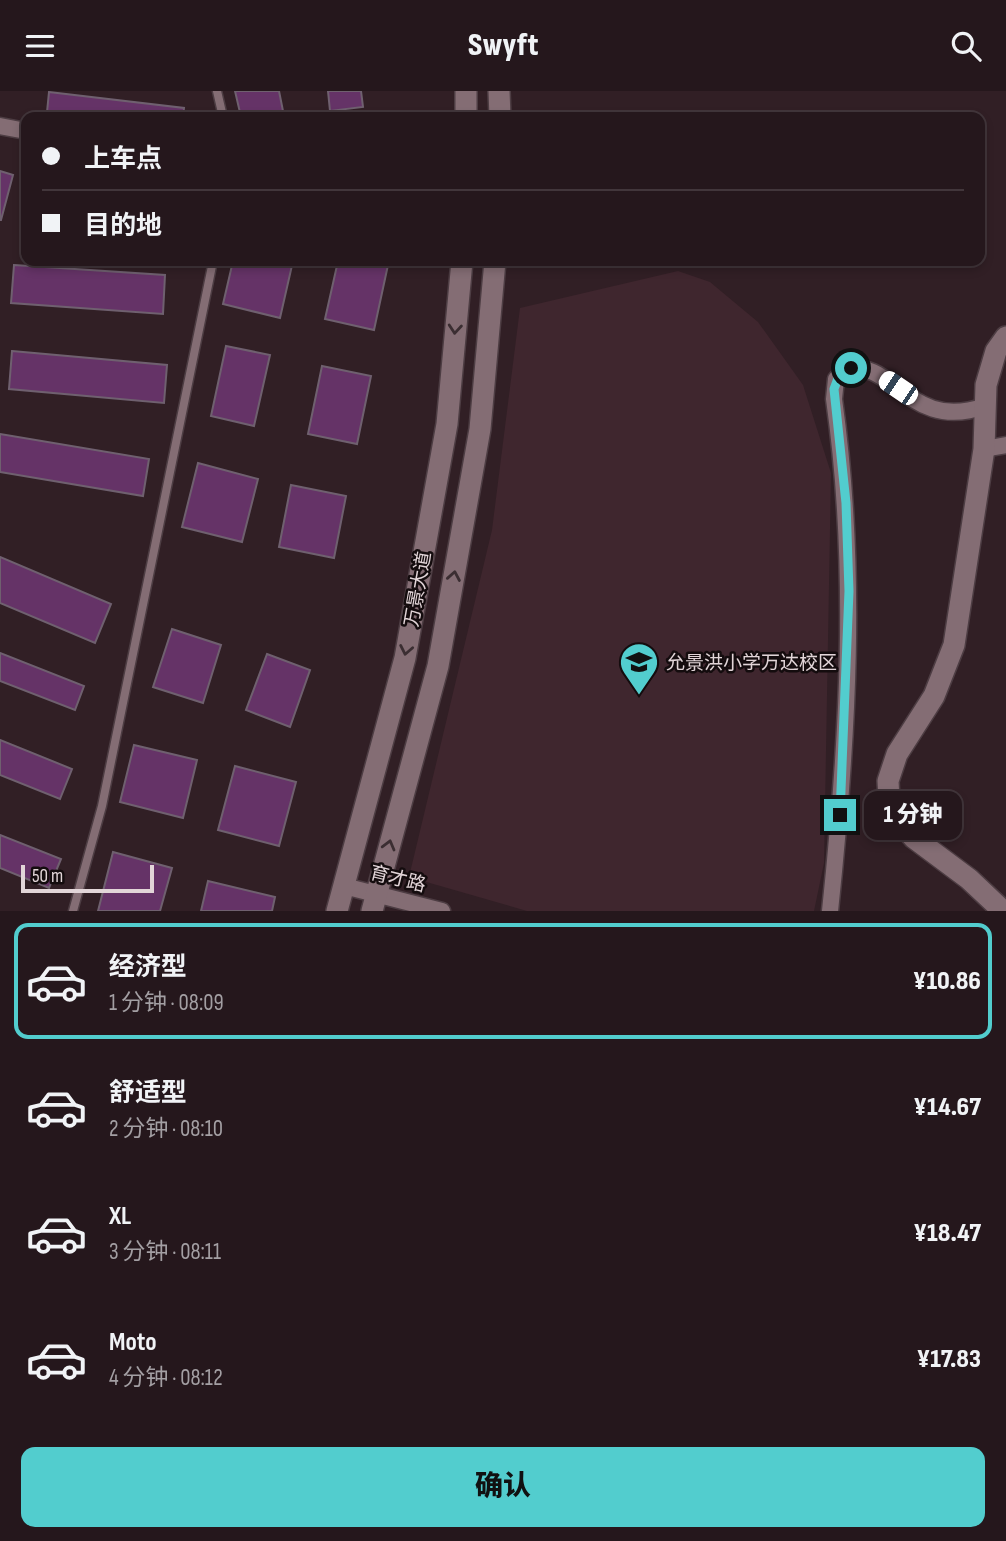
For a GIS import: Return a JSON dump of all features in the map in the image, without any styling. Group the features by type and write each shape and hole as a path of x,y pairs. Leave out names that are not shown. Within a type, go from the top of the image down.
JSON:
{"main road":[{"path":"466,91 466,112"},
{"path":"499,91 500,112"},
{"name":"万景大道","path":"337,911 405,658 447,424 462,266"},
{"name":"万景大道","path":"374,902 438,666 480,429 495,266"},
{"path":"1003,911 969,879 914,838 899,821 889,799 888,781 897,754 934,696 954,645 984,449 986,385 996,351 1006,337"}],"street":[{"path":"0,126 21,130"},
{"path":"830,911 845,743 849,645 848,524 834,399 836,379 845,369 859,369 884,379 932,411 964,413 985,406"},
{"path":"984,449 1006,445"},
{"name":"育才路","path":"344,886 374,902 442,911"}],"lane":[{"path":"217,91 222,112"},
{"path":"73,911 102,806 212,266"}],"shaded area":[{"name":"允景洪小学万达校区","path":"678,271 710,282 758,322 803,385 831,473 824,863 814,911 527,911 409,877 492,530 520,308"}],"building":[{"path":"235,91 279,91 283,111 240,112"},
{"path":"328,91 361,91 363,107 330,111"},
{"path":"49,92 184,108 184,112 47,112"},
{"path":"0,171 13,175 1,220 0,220"},
{"path":"14,265 165,275 163,314 11,303"},
{"path":"232,266 292,266 280,318 223,304"},
{"path":"337,266 388,266 374,330 325,319"},
{"path":"226,346 270,355 254,426 211,416"},
{"path":"12,351 167,365 164,403 9,389"},
{"path":"322,366 371,376 357,444 308,434"},
{"path":"0,434 149,459 143,496 0,472"},
{"path":"198,463 258,479 242,542 182,527"},
{"path":"291,485 346,496 334,558 279,547"},
{"path":"0,557 111,604 95,643 0,603"},
{"path":"172,629 221,645 203,703 153,687"},
{"path":"0,653 84,686 75,710 0,681"},
{"path":"267,654 310,670 290,727 246,710"},
{"path":"0,740 72,769 60,799 0,775"},
{"path":"134,745 197,760 183,818 120,802"},
{"path":"235,766 296,782 279,846 218,830"},
{"path":"0,835 61,859 49,888 0,868"},
{"path":"113,852 172,868 160,911 98,911"},
{"path":"208,881 275,897 272,911 201,911"}],"place":[{"name":"允景洪小学万达校区","path":"639,696"}],"route":[{"path":"840,815 848,680 849,591 848,524 834,389 840,373 851,368"}]}
